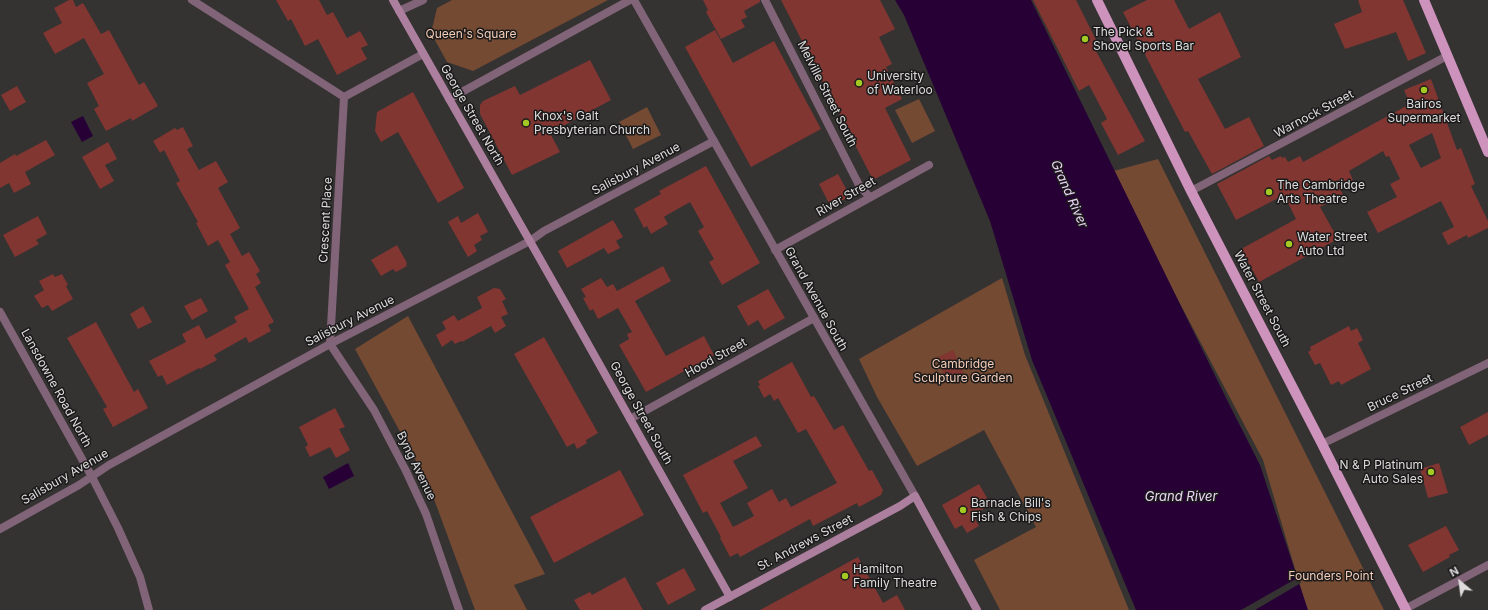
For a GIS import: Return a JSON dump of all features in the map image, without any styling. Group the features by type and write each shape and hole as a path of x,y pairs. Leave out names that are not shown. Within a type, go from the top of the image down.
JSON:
{"main road":[{"name":"George Street North","path":"393,0 530,241"},
{"name":"Water Street South","path":"1097,0 1191,191 1322,444 1405,610"},
{"path":"1424,0 1488,152"},
{"name":"George Street South","path":"530,241 730,597"},
{"name":"St. Andrews Street","path":"705,610 900,506 915,496"},
{"name":"Grand Avenue South","path":"915,496 977,610"}],"street":[{"path":"192,0 344,97 423,54"},
{"path":"399,11 423,0"},
{"path":"449,99 630,0"},
{"name":"Grand Avenue South","path":"634,0 915,496"},
{"name":"Melville Street South","path":"765,0 860,187 870,197"},
{"name":"Warnock Street","path":"1191,191 1448,56"},
{"name":"Crescent Place","path":"330,344 344,97"},
{"name":"Salisbury Avenue","path":"0,529 79,485 110,465 330,344 530,241 544,231 714,141"},
{"name":"River Street","path":"775,250 929,164"},
{"name":"Lansdowne Road North","path":"0,312 92,476 140,577 149,610"},
{"name":"Hood Street","path":"630,419 814,318"},
{"name":"Byng Avenue","path":"330,344 374,410 406,471 426,514 458,610"},
{"name":"Bruce Street","path":"1322,444 1488,363"},
{"path":"1405,610 1488,565"}],"green space":[{"name":"Queen's Square","path":"452,0 608,0 473,71 447,62 431,33 437,8"},
{"path":"919,99 935,131 912,143 895,110"},
{"path":"647,107 661,135 633,149 619,122"},
{"name":"Founders Point","path":"1158,159 1384,610 1307,610 1263,460 1110,172"},
{"name":"Cambridge Sculpture Garden","path":"1002,278 1025,355 1129,610 1000,610 974,560 1036,527 984,430 917,466 877,397 859,359"},
{"path":"408,316 545,574 514,585 527,610 475,610 428,483 355,349"}],"water":[{"name":"Grand River","path":"895,0 1031,0 1260,465 1308,610 1136,610 1032,360 990,221 904,15"},
{"path":"83,116 93,136 82,142 71,122"},
{"path":"348,463 354,476 329,489 323,477"}],"pier":[{"path":"1299,577 1301,583 1255,610 1241,610"}],"building":[{"path":"69,0 73,0 76,7 83,3 101,34 109,30 139,85 144,82 158,106 132,121 131,118 106,131 94,109 99,106 87,83 104,74 84,38 55,54 43,33 62,23 54,8"},
{"path":"276,0 319,0 327,15 333,12 347,38 360,31 368,45 361,48 367,59 337,75 318,39 305,46 291,19 288,21"},
{"path":"703,0 760,0 760,2 744,11 747,17 741,20 745,27 721,39 706,12 708,10"},
{"name":"University of Waterloo","path":"781,0 880,0 895,29 879,37 892,64 886,67 902,99 885,108 911,160 873,180"},
{"path":"1033,0 1076,0 1100,48 1096,51 1145,141 1118,155 1101,123 1107,119 1089,85 1079,91"},
{"path":"1147,0 1174,0 1189,29 1220,12 1241,57 1198,79 1225,129 1249,117 1264,146 1212,174 1188,131 1185,132 1123,12"},
{"path":"1358,0 1403,0 1426,53 1408,61 1396,32 1345,49 1334,24 1362,12"},
{"path":"715,30 733,63 774,41 821,129 751,167 685,47"},
{"name":"Knox's Galt Presbyterian Church","path":"590,60 611,100 550,133 560,152 512,175 480,114 480,105 483,101 515,86 520,95"},
{"path":"1431,79 1457,150 1461,148 1475,184 1471,186 1488,221 1488,228 1468,238 1467,235 1448,245 1442,233 1454,227 1441,201 1378,233 1367,212 1397,197 1390,184 1400,179 1389,156 1386,157 1383,151 1349,171 1353,180 1339,187 1343,195 1320,207 1338,239 1259,282 1241,249 1296,219 1284,195 1236,220 1217,184 1269,156 1272,160 1281,156 1282,158 1285,157 1288,162 1300,156 1303,162 1410,104 1404,90","holes":["1432,133 1441,158 1421,168 1409,145"]},
{"path":"17,86 26,102 10,111 1,95"},
{"path":"413,92 464,188 438,203 398,132 381,142 375,131 377,112"},
{"path":"183,127 193,146 187,149 199,170 216,161 228,182 218,188 240,228 230,234 242,256 249,252 260,271 256,274 261,283 255,287 274,322 268,325 271,331 249,343 246,337 214,355 217,360 167,385 162,375 158,377 149,361 186,342 182,334 199,325 206,339 237,322 234,317 249,309 225,265 230,262 218,240 208,246 196,223 198,222 176,183 180,181 164,150 160,153 153,141 175,128 177,130"},
{"path":"46,140 55,155 25,172 31,184 14,193 9,183 0,188 0,163 15,154 16,156"},
{"path":"108,142 117,159 105,165 114,181 100,189 82,157"},
{"path":"706,166 760,263 722,285 709,262 714,259 698,231 704,227 690,202 664,217 668,224 651,234 647,226 644,228 634,209 661,194 659,191"},
{"path":"838,174 850,196 831,207 819,184"},
{"path":"478,213 488,232 480,236 482,240 474,245 477,251 468,257 448,222 458,216 461,223"},
{"path":"38,216 47,234 36,240 39,244 15,257 3,235"},
{"path":"613,220 623,237 616,241 620,248 608,254 604,248 567,268 558,251"},
{"path":"397,245 407,263 407,266 396,272 393,269 381,276 371,260"},
{"path":"663,266 671,281 635,301 666,356 704,336 714,355 646,392 619,345 629,339 627,334 632,332 618,308 598,319 593,309 590,311 583,298 586,297 581,289 601,278 607,287 613,284 617,291"},
{"path":"53,274 55,277 62,274 73,299 52,311 48,305 42,308 34,296 44,290 39,281"},
{"path":"494,288 500,289 506,299 502,301 508,314 501,317 506,326 495,333 491,326 462,342 461,341 455,344 452,340 442,347 436,335 446,329 442,322 454,315 458,321 482,308 477,297"},
{"path":"768,289 785,318 764,330 758,320 748,326 737,306"},
{"path":"201,298 208,311 192,320 184,306"},
{"path":"143,306 152,322 138,329 130,314"},
{"path":"96,322 134,392 138,389 148,408 113,427 103,409 107,407 67,338"},
{"path":"1349,326 1351,331 1357,328 1363,340 1358,343 1371,369 1341,385 1339,381 1331,385 1320,363 1315,365 1308,352 1311,350 1310,347"},
{"path":"544,337 598,433 586,440 587,443 577,449 574,443 567,447 514,354"},
{"path":"953,350 964,373 948,382 936,358"},
{"path":"792,362 811,397 814,396 834,430 843,425 869,471 872,470 883,490 881,495 859,507 857,503 813,526 810,519 740,557 738,553 730,557 707,511 703,513 683,475 756,436 762,446 733,461 748,488 720,503 733,527 754,516 747,503 772,489 779,502 786,498 791,507 837,483 806,429 798,433 778,398 774,401 770,394 764,398 758,386 760,385 758,381"},
{"path":"335,408 345,427 339,429 350,450 336,458 330,447 310,457 305,447 308,445 299,427"},
{"path":"1488,412 1488,435 1469,445 1460,427"},
{"path":"1439,463 1448,493 1428,498 1420,469"},
{"path":"620,470 644,515 554,563 530,517"},
{"name":"Barnacle Bill's Fish & Chips","path":"979,484 991,505 973,515 979,526 967,533 962,525 955,529 942,505"},
{"path":"1446,526 1459,550 1449,555 1450,557 1423,572 1408,545"},
{"name":"Hamilton Family Theatre","path":"858,557 883,603 897,595 905,610 760,610"},
{"path":"684,568 696,590 668,605 656,583"},
{"path":"625,577 643,610 580,610 574,600 590,592 592,595"}],"place":[{"name":"The Pick & Shovel Sports Bar","path":"1085,39"},
{"name":"University of Waterloo","path":"859,83"},
{"name":"Bairos Supermarket","path":"1424,90"},
{"name":"Knox's Galt Presbyterian Church","path":"526,123"},
{"name":"The Cambridge Arts Theatre","path":"1269,192"},
{"name":"Water Street Auto Ltd","path":"1289,244"},
{"name":"N & P Platinum Auto Sales","path":"1431,472"},
{"name":"Barnacle Bill's Fish & Chips","path":"963,510"},
{"name":"Hamilton Family Theatre","path":"845,576"}]}
